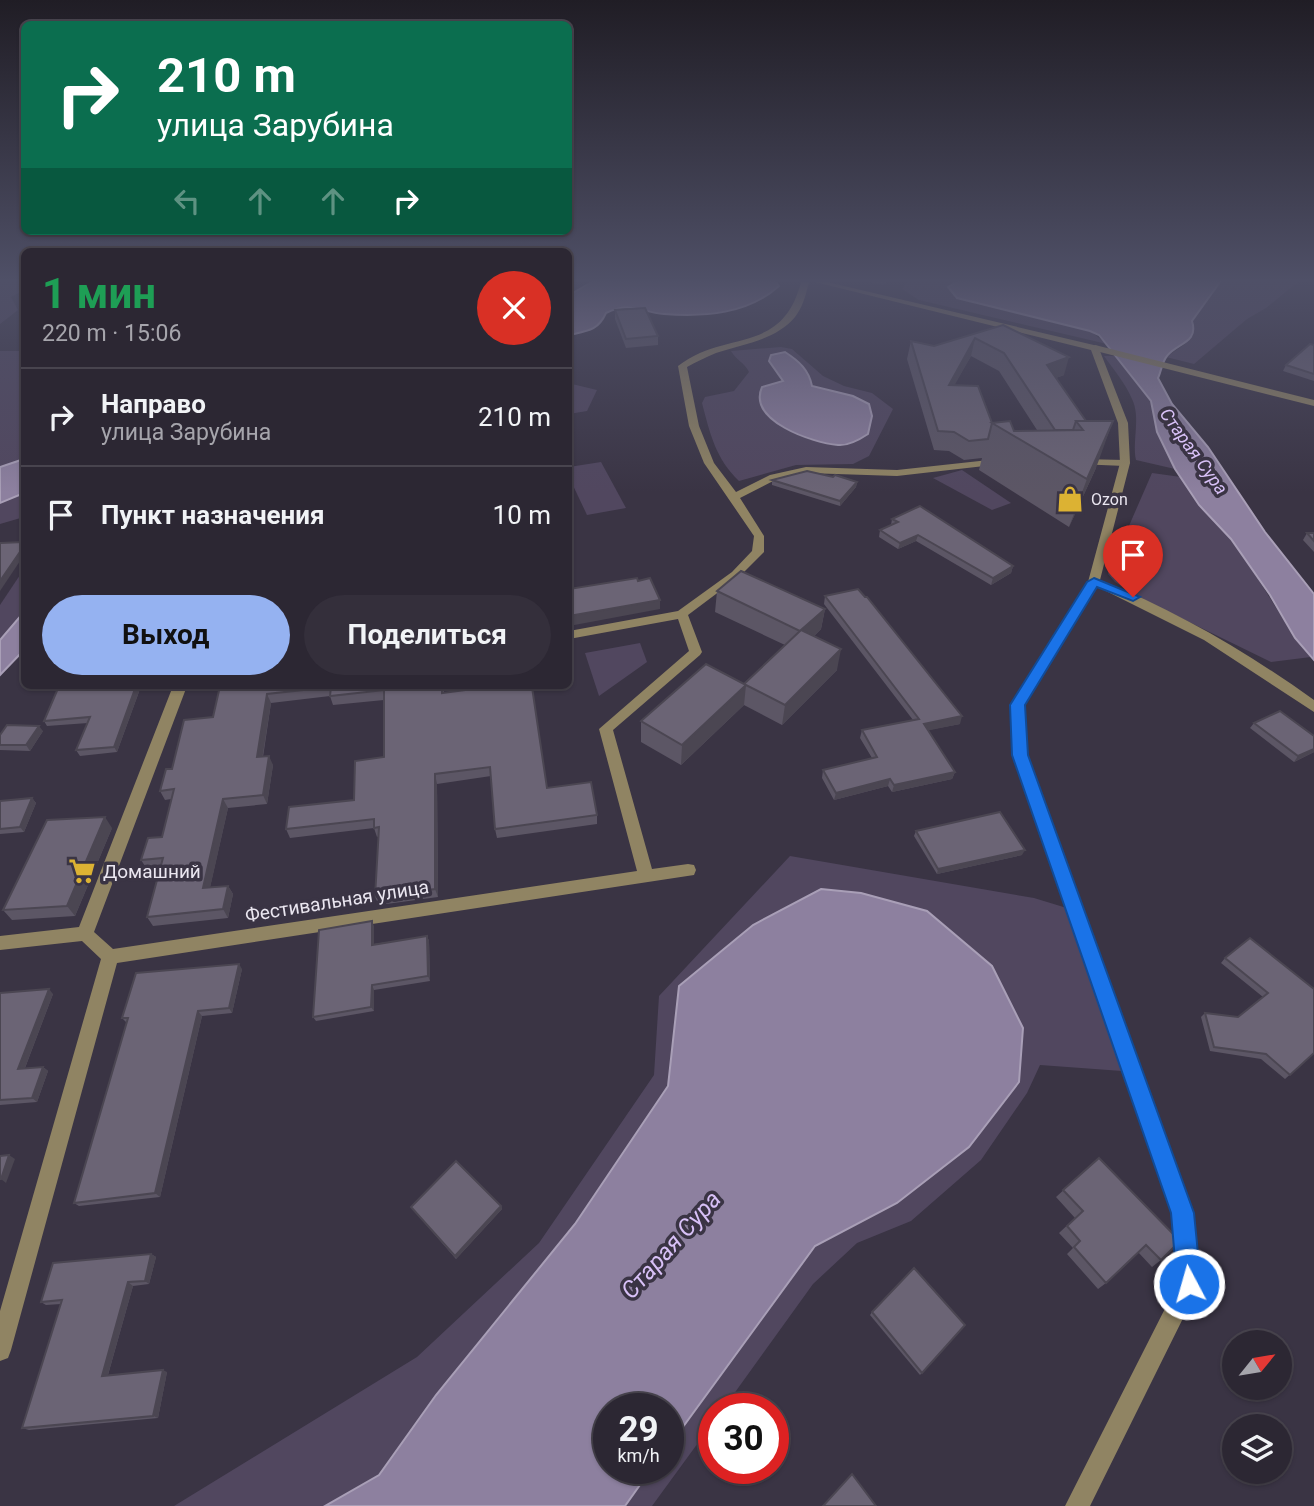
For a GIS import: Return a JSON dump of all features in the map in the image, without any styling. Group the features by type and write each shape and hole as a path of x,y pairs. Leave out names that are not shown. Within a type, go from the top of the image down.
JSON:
{"street":[{"path":"572,634 682,614 736,574 758,552 760,536 709,463 694,426 682,366 709,352"},
{"path":"1083,1503 1189,1284 1182,1213 1020,755 1018,705 1094,582 1125,463 1123,423 1097,352"},
{"path":"1113,352 1314,403"},
{"path":"734,497 774,477 806,470 897,472 1009,461"},
{"path":"1074,462 1125,463"},
{"path":"1094,582 1133,597 1260,667 1314,707"},
{"path":"646,877 606,729 696,652 682,614"},
{"path":"85,934 179,689"},
{"name":"Фестивальная улица","path":"110,957 688,870"},
{"path":"0,943 85,934 110,957 0,1350"}],"shaded area":[{"path":"0,352 21,352 21,460 0,467"},
{"path":"732,352 796,352 823,376 844,386 872,393 893,409 869,456 853,464 796,465 739,481 719,455 702,403 705,397 734,391 749,372","holes":["771,355 792,360 807,372 812,386 853,396 811,440 774,421 761,406 762,387 783,381 769,361"]},
{"path":"1173,352 1208,352 1194,364 1166,357"},
{"path":"1104,356 1117,356 1151,401 1157,432 1175,469 1136,460 1135,406"},
{"path":"572,384 597,390 587,411 572,414"},
{"path":"601,462 626,508 587,515 572,483 572,467"},
{"path":"962,470 1011,503 992,510 933,478"},
{"path":"1152,473 1181,477 1232,540 1311,657 1271,662 1142,599 1115,582 1108,574"},
{"path":"21,494 21,518 0,524 0,503"},
{"path":"21,574 21,616 0,640 0,605"},
{"path":"640,643 647,662 599,696 585,653"},
{"path":"790,856 1034,898 1070,909 1122,1071 1040,1065 1027,1093 981,1160 911,1221 857,1243 813,1284 735,1393 708,1393 815,1246 897,1203 1023,1028 992,966 927,911 680,986 668,1086 575,1224 436,1395 379,1475 325,1506 174,1506 417,1357 539,1243 654,1075 659,996"},
{"path":"698,1406 698,1443 684,1462 684,1425"},
{"path":"641,1484 668,1484 652,1506 625,1506"}],"water":[{"path":"785,352 795,359 803,366 812,386 853,396 869,404 872,416 868,434 850,444 838,445 799,435 773,420 764,410 760,399 762,387 783,381 769,361 771,355"},
{"name":"Старая Сура","path":"1113,352 1171,352 1164,361 1158,378 1172,404 1208,447 1265,532 1314,594 1314,660 1295,638 1270,595 1231,539 1199,505 1175,469 1157,432 1151,401"},
{"path":"21,460 21,494 0,503 0,467"},
{"path":"21,616 21,653 0,675 0,640"},
{"name":"Старая Сура","path":"821,889 861,893 927,911 992,966 1023,1028 1019,1082 969,1147 897,1203 815,1246 708,1393 698,1393 698,1406 684,1425 684,1393 593,1393 593,1484 641,1484 625,1506 325,1506 379,1475 436,1395 575,1224 668,1086 679,986 753,925"}],"building":[{"path":"914,352 967,352 949,385 978,386 992,423 988,439 969,441 954,432 938,431"},
{"path":"1059,352 1069,357 1047,365 1086,421 1076,421 1073,430 1055,430 1004,353"},
{"path":"1301,352 1314,352 1314,374 1286,365"},
{"path":"1010,421 1014,431 1083,430 1076,421 1113,421 1087,479 992,423"},
{"path":"807,471 833,477 835,475 857,482 840,501 772,480"},
{"path":"920,506 1013,566 993,578 918,535 900,543 880,530 898,522 892,519"},
{"path":"21,542 21,550 0,581 0,543"},
{"path":"741,571 825,609 801,630 841,649 785,705 746,685 682,745 641,721 706,664 744,684 800,631 717,591"},
{"path":"650,578 660,600 572,615 572,589"},
{"path":"858,589 962,716 924,724 955,772 894,785 890,779 836,793 823,770 877,757 862,730 919,719 825,596"},
{"path":"58,689 135,689 114,747 76,750 90,717 44,721"},
{"path":"219,689 313,689 267,694 257,757 269,756 263,795 223,799 203,888 228,886 223,909 147,917 163,858 141,860 148,838 162,837 174,789 160,791 166,769 172,769 184,720 213,717"},
{"path":"331,689 442,689 442,693 472,689 532,689 547,788 591,782 597,815 495,829 490,767 435,774 435,889 375,897 379,827 374,828 374,819 286,829 289,807 354,800 355,761 384,757 384,690 330,696"},
{"path":"1280,711 1314,736 1314,749 1298,756 1254,723"},
{"path":"7,725 39,726 26,745 0,745 0,735"},
{"path":"32,798 20,827 0,829 0,801"},
{"path":"1000,812 1025,850 938,869 916,831"},
{"path":"105,817 67,906 3,910 47,820"},
{"path":"372,921 372,945 427,936 428,976 372,985 371,1007 313,1017 319,930"},
{"path":"1250,938 1314,989 1314,1053 1290,1075 1266,1054 1214,1047 1205,1013 1238,1017 1268,993 1225,958"},
{"path":"239,964 229,1008 198,1011 155,1193 74,1203 128,1018 122,1018 136,973"},
{"path":"49,989 18,1069 43,1067 32,1098 0,1100 0,993"},
{"path":"9,1155 1,1179 0,1179 0,1156"},
{"path":"1099,1158 1180,1241 1161,1260 1146,1245 1106,1283 1074,1247 1080,1241 1067,1226 1083,1211 1063,1190"},
{"path":"456,1161 501,1206 455,1256 411,1207"},
{"path":"151,1254 145,1281 128,1282 102,1376 163,1370 153,1416 22,1428 62,1300 41,1302 53,1263"},
{"path":"914,1268 965,1325 922,1373 872,1312"},
{"path":"852,1474 876,1506 823,1506"}],"place":[{"name":"Ozon","path":"1070,499"},
{"name":"Домашний","path":"82,871"}],"route":[{"path":"1133,597 1094,582 1018,705 1020,755 1182,1213 1189,1284"}]}
